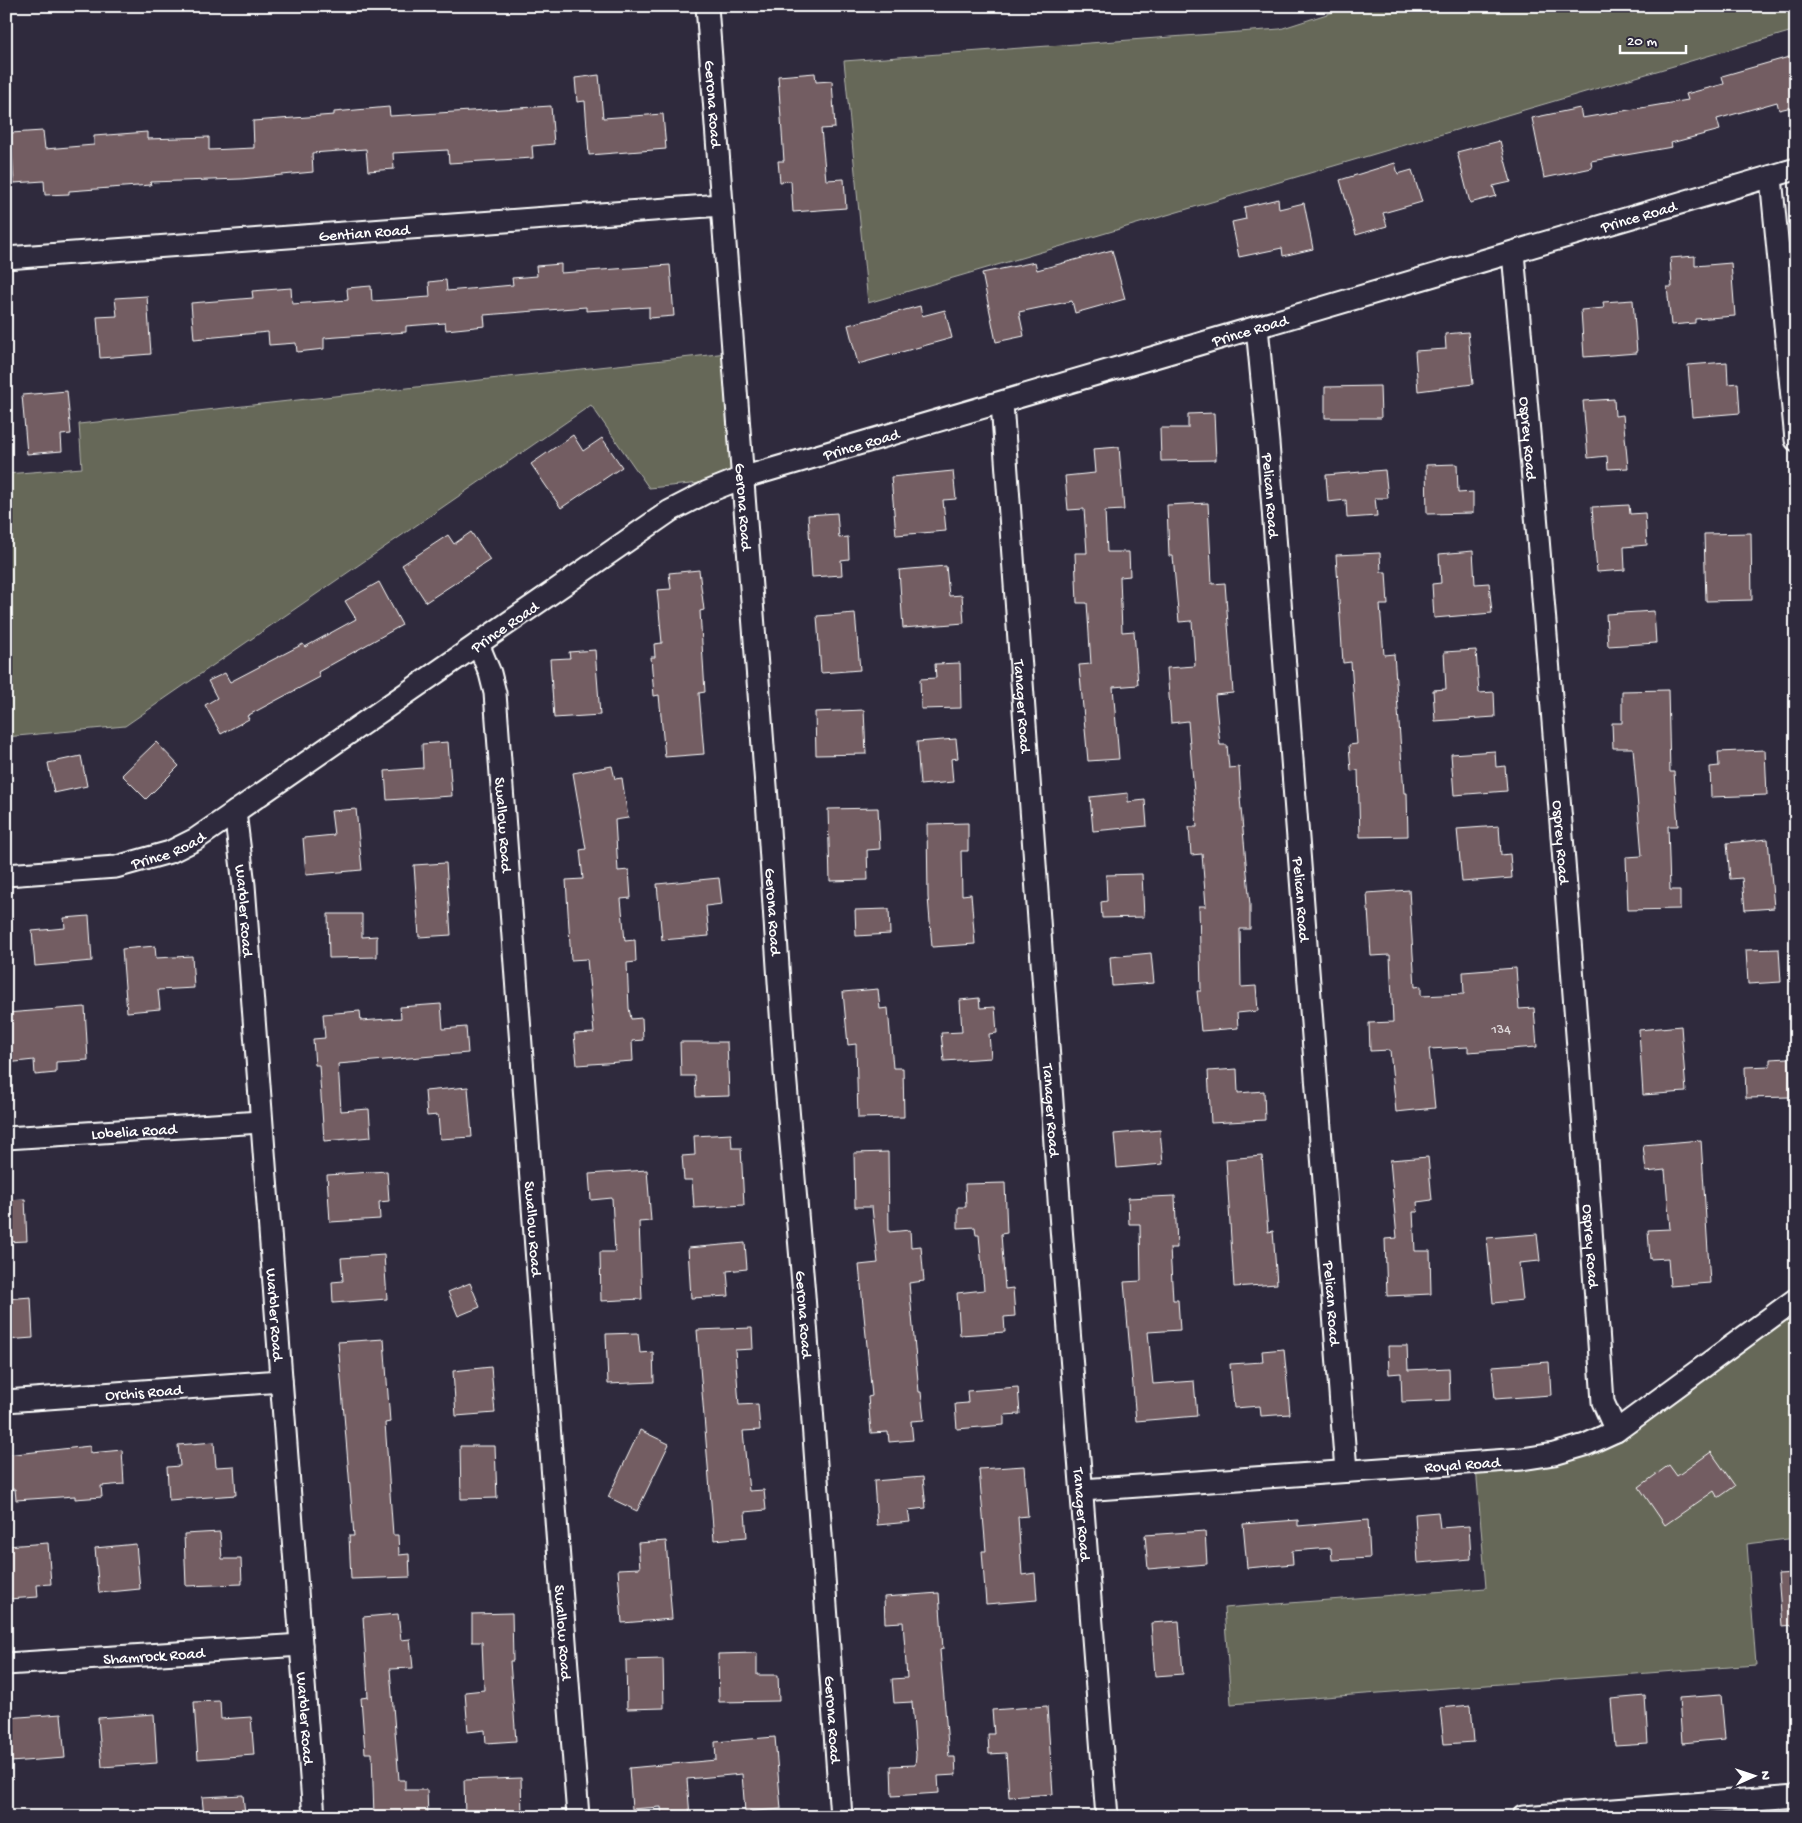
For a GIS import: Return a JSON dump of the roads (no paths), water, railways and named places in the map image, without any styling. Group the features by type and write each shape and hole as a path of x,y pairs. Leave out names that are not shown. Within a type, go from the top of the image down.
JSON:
{"street":[{"name":"Gerona Road","path":"707,6 841,1817"},
{"name":"Prince Road","path":"6,875 116,867 144,861 170,852 196,839 670,511 707,492 742,478 1796,170"},
{"path":"1771,176 1796,440"},
{"name":"Gentian Road","path":"6,258 721,205"},
{"name":"Osprey Road","path":"1513,253 1539,539 1574,982 1603,1402 1616,1431"},
{"name":"Pelican Road","path":"1257,327 1268,443 1346,1471"},
{"name":"Tanager Road","path":"1002,403 1107,1817"},
{"name":"Swallow Road","path":"478,644 496,693 578,1817"},
{"name":"Warbler Road","path":"235,812 244,885 314,1817"},
{"name":"Lobelia Road","path":"6,1138 261,1122"},
{"name":"Royal Road","path":"1082,1490 1522,1459 1554,1454 1585,1445 1616,1431 1796,1299"},
{"name":"Orchis Road","path":"6,1401 281,1381"},
{"name":"Shamrock Road","path":"6,1664 301,1645"},
{"path":"1523,1817 1796,1796"}]}
